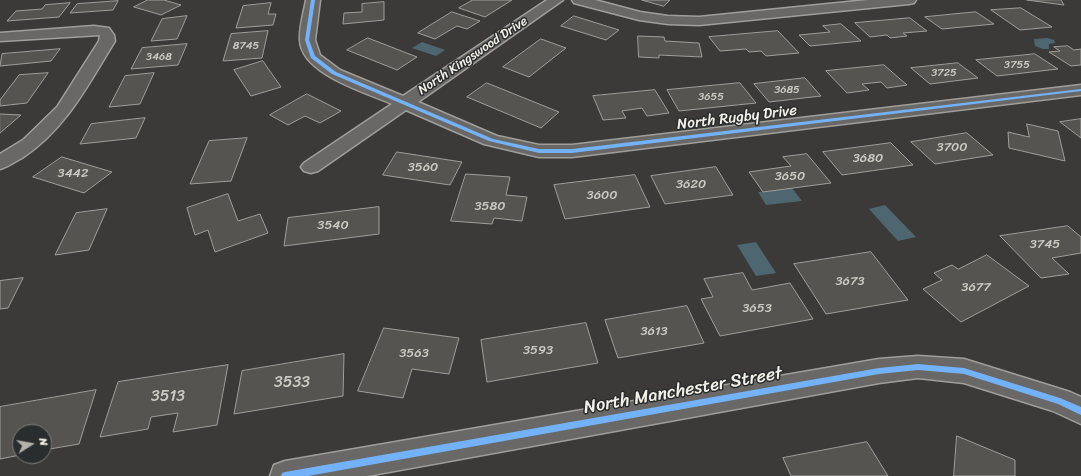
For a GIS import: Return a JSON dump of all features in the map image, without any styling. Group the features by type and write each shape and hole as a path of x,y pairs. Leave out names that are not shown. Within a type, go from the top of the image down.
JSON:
{"street":[{"name":"North Rugby Drive","path":"313,0 307,40 313,57 334,73 491,140 539,151 572,151 1081,90"},
{"name":"North Kingswood Drive","path":"311,167 556,0"},
{"path":"579,0 639,16 668,20 699,21 909,0"},
{"path":"0,37 81,30 104,31 107,35 107,41 64,110 30,144 0,163"},
{"name":"North Manchester Street","path":"285,476 880,371 918,367 964,371 1060,402 1081,411"}],"water":[{"path":"1047,38 1054,40 1055,43 1049,44 1049,49 1043,49 1035,46 1034,39"},
{"path":"422,42 445,50 436,56 412,48"},
{"path":"792,188 802,201 766,205 758,192"},
{"path":"885,205 916,237 898,241 869,209"},
{"path":"756,242 776,273 756,276 737,245"}],"building":[{"path":"148,0 164,0 181,5 161,15 134,7"},
{"path":"473,0 512,0 485,17 459,8"},
{"path":"642,0 670,0 664,6"},
{"path":"1027,0 1061,0 1064,5"},
{"path":"118,1 113,10 70,13 77,4"},
{"path":"384,2 384,20 343,24 344,13 362,12 362,4"},
{"path":"70,3 59,17 7,21 16,11 42,9 45,5"},
{"path":"271,3 268,14 276,14 273,25 236,28 243,6"},
{"path":"1021,8 1052,27 1020,30 991,10"},
{"path":"452,12 480,21 467,29 457,26 435,39 418,33"},
{"path":"976,12 994,24 942,29 925,17"},
{"path":"187,16 177,39 151,41 162,19"},
{"path":"574,16 619,30 606,40 561,26"},
{"path":"910,18 927,31 903,33 907,36 890,38 887,35 870,37 855,23"},
{"path":"841,24 861,41 810,46 799,35 830,32 823,26"},
{"path":"268,31 262,58 223,61 231,34"},
{"path":"778,31 799,53 766,56 761,51 749,52 746,49 720,51 709,37"},
{"path":"638,36 664,37 665,41 699,43 702,57 659,55 659,58 639,57"},
{"path":"368,38 417,57 397,70 347,50"},
{"path":"541,39 566,48 529,77 503,67"},
{"path":"187,44 178,65 131,69 142,48"},
{"path":"1068,46 1074,50 1081,49 1081,65 1071,66 1049,52 1060,51 1054,47"},
{"path":"60,49 51,61 0,66 2,54"},
{"path":"1035,54 1058,69 997,76 976,60"},
{"path":"263,61 281,87 251,96 234,70"},
{"path":"958,63 978,78 930,84 911,68"},
{"path":"884,65 907,85 887,88 881,82 862,84 869,90 847,93 826,71"},
{"path":"48,73 27,103 0,106 0,100 19,75"},
{"path":"154,73 140,104 109,107 125,76"},
{"path":"805,78 821,96 769,102 754,84"},
{"path":"487,83 559,112 541,128 467,97"},
{"path":"740,83 756,103 679,111 667,90"},
{"path":"655,90 669,113 647,116 642,108 622,111 626,118 603,120 593,96"},
{"path":"307,94 341,111 320,123 305,116 288,125 270,115"},
{"path":"0,114 21,115 0,133"},
{"path":"145,118 136,138 80,144 91,124"},
{"path":"1081,119 1081,138 1060,122"},
{"path":"1027,124 1058,131 1065,161 1009,148 1008,132 1029,137"},
{"path":"967,133 993,155 935,164 911,142"},
{"path":"247,138 231,181 190,184 209,141"},
{"path":"891,143 913,165 842,175 823,152"},
{"path":"397,152 462,162 450,185 383,175"},
{"path":"807,154 831,183 763,192 749,172 791,166 783,157"},
{"path":"62,157 112,172 84,193 33,177"},
{"path":"716,167 733,195 665,204 651,176"},
{"path":"466,174 510,177 506,195 527,197 522,221 494,218 492,224 451,221"},
{"path":"635,175 650,207 565,219 554,185"},
{"path":"228,194 238,221 260,214 268,233 215,252 208,230 195,235 187,208"},
{"path":"379,207 379,234 284,246 288,218"},
{"path":"107,209 89,250 55,255 76,213"},
{"path":"1068,226 1081,237 1081,253 1052,258 1069,274 1041,278 1000,236"},
{"path":"871,252 908,300 826,314 794,264"},
{"path":"987,255 1029,286 961,322 923,289 942,280 934,273 952,265 958,269"},
{"path":"743,273 752,290 790,283 813,319 720,336 701,299 713,297 704,279"},
{"path":"23,278 8,308 0,309 0,281"},
{"path":"687,306 704,343 618,358 605,320"},
{"path":"586,323 598,363 487,382 481,340"},
{"path":"384,328 459,338 449,374 412,369 403,398 358,391"},
{"path":"344,354 343,396 234,414 242,371"},
{"path":"228,365 217,425 173,432 178,413 151,417 148,429 100,437 118,382"},
{"path":"96,390 79,444 52,449 52,424 12,424 12,457 0,459 0,407"},
{"path":"957,436 1015,460 1015,476 954,476"},
{"path":"867,442 888,476 791,476 783,458"}],"cycle path":[{"path":"313,0 307,40 313,57 334,73 491,140 539,151 572,151 1081,90"},
{"path":"285,476 879,371 918,367 964,371 1060,401 1081,411"}]}
